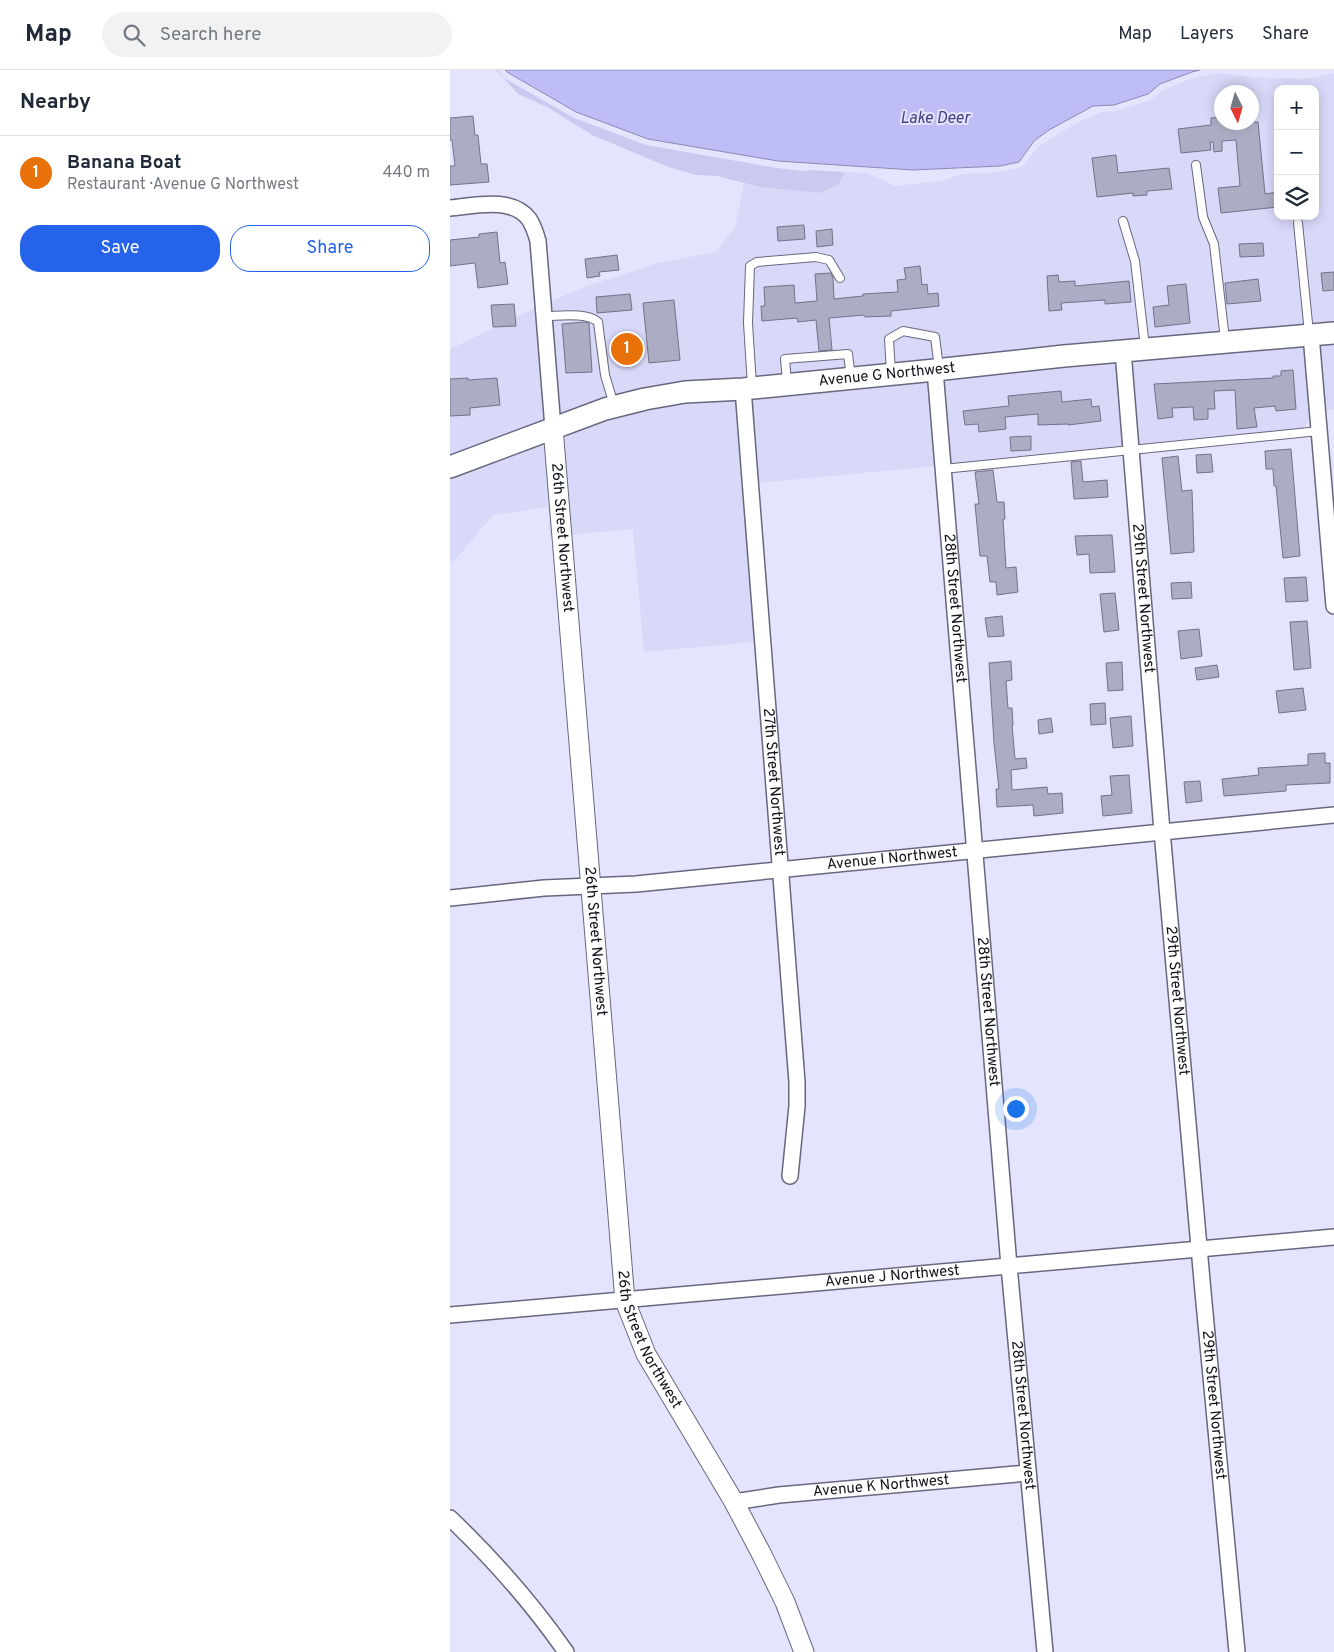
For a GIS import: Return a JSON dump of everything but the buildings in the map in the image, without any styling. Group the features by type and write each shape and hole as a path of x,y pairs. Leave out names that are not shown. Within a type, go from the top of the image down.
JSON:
{"main road":[{"name":"Avenue G Northwest","path":"450,467 614,407 685,392 937,370 1123,350 1334,333"}],"street":[{"name":"26th Street Northwest","path":"450,208 504,205 517,209 530,220 538,241 625,1300 646,1354 734,1502 766,1562 785,1602 804,1652"},
{"path":"1310,335 1334,606"},
{"name":"29th Street Northwest","path":"1123,350 1162,831 1238,1652"},
{"name":"28th Street Northwest","path":"937,370 943,468 1009,1266 1046,1652"},
{"name":"27th Street Northwest","path":"748,388 797,1082 797,1106 790,1176"},
{"name":"Avenue I Northwest","path":"450,898 590,885 636,884 1334,815"},
{"name":"Avenue J Northwest","path":"450,1315 1334,1236"},
{"name":"Avenue K Northwest","path":"734,1502 780,1495 1028,1473"},
{"path":"450,1518 515,1585 539,1613 566,1652"}],"lane":[{"path":"1196,166 1202,216 1214,244 1225,342"},
{"path":"1123,221 1135,261 1146,348"},
{"path":"1298,223 1310,335"},
{"path":"748,388 750,266 757,262 816,257 829,260 840,278"},
{"path":"545,316 570,315 596,319 605,375 614,407"},
{"path":"891,374 889,339 902,331 935,337 937,370"},
{"path":"943,468 1319,431"}],"shaded area":[{"path":"496,70 504,78 574,118 646,145 777,168 802,171 845,172 838,185 820,193 760,187 717,176 696,175 666,166 592,135 549,108 518,94"},
{"path":"1219,73 1251,77 1304,79 1334,73 1334,325 1129,342 559,418 551,301 587,286 658,263 716,252 735,227 744,183 760,187 820,193 838,185 845,172 867,173 895,186 941,181 962,174 1000,172 1022,167 1038,147 1074,124 1102,112 1116,111 1149,101 1163,90 1193,78"},
{"path":"538,307 546,423 450,459 450,349"},
{"path":"1334,341 1334,409 1324,410 1319,342"},
{"path":"1305,343 1311,416 1303,430 1138,446 1130,358"},
{"path":"1117,359 1125,447 950,464 943,377"},
{"path":"929,379 936,466 757,483 750,396"},
{"path":"737,396 753,617 753,642 644,652 633,529 569,535 560,434 646,406"},
{"path":"547,438 555,536 550,536 548,507 493,515 455,560 450,562 450,475"}],"water":[{"name":"Lake Deer","path":"505,70 1200,70 1160,84 1148,94 1114,105 1093,106 1049,130 1034,141 1019,162 1000,166 913,170 778,161 648,139 576,112"}],"place":[{"name":"Banana Boat","path":"627,349"}]}
